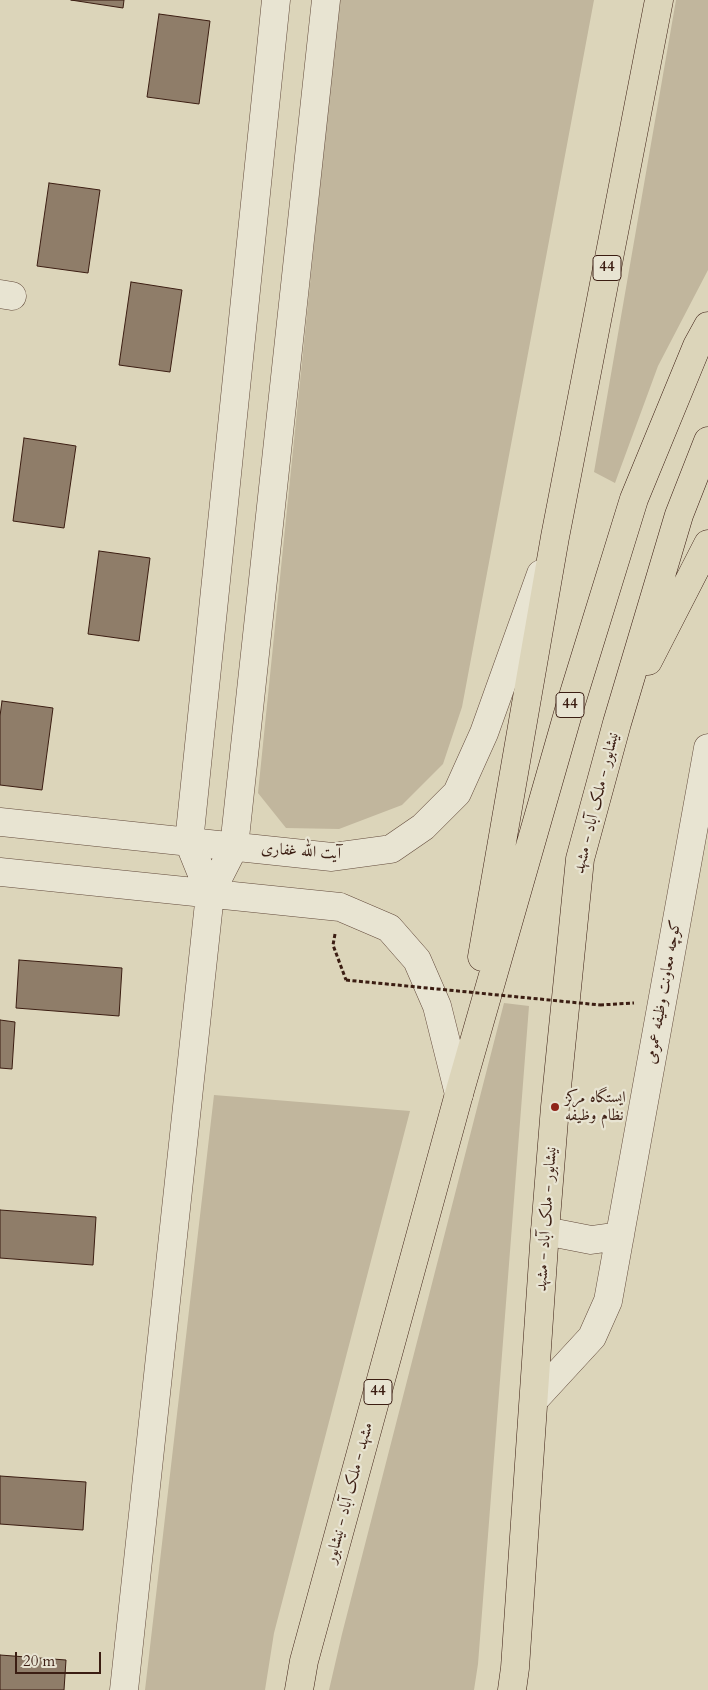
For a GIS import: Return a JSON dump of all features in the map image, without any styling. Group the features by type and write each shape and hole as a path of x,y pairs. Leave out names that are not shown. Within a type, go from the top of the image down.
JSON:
{"highway":[{"name":"44","path":"459,1094 555,537 659,0"},
{"name":"44","path":"459,1094 571,703 634,499 697,346 708,326"},
{"path":"617,722 679,515 708,441"},
{"path":"617,722 708,544"},
{"name":"نیشابور - ملک آباد - مشهد","path":"512,1690 555,1107 580,859 617,722"},
{"name":"مشهد - ملک آباد - نیشابور","path":"299,1690 304,1661 459,1094"}],"street":[{"path":"210,894 189,842 276,0"},
{"path":"124,1690 210,894 234,847 326,0"},
{"name":"آیت الله غفاری","path":"0,822 332,857 391,849 423,828 457,793 484,733 555,537"},
{"name":"کوچه معاونت وظیفه عمومی","path":"534,1400 592,1337 608,1301 708,748"},
{"path":"0,872 340,906 389,928 417,960 437,1006 459,1094"},
{"path":"545,1231 591,1240 620,1236"}],"path":[{"path":"333,945 346,980 600,1005 636,1003"}],"shaded area":[{"path":"339,0 594,0 462,707 443,764 402,805 339,829 286,828 258,793"},
{"path":"676,0 708,0 708,270 658,366 615,483 594,472"},
{"path":"504,1003 529,1006 478,1664 474,1690 329,1690 342,1634"},
{"path":"214,1095 410,1111 274,1633 265,1690 145,1690"}],"building":[{"path":"71,0 124,0 123,8"},
{"path":"159,14 210,21 199,104 147,97"},
{"path":"49,183 100,190 88,273 37,266"},
{"path":"131,282 182,290 170,372 119,365"},
{"path":"24,438 76,446 64,528 13,521"},
{"path":"99,551 150,558 139,641 88,634"},
{"path":"2,701 53,708 42,790 0,785 0,716"},
{"path":"19,960 122,968 119,1016 16,1008"},
{"path":"0,1020 15,1022 12,1069 0,1068"},
{"path":"0,1210 96,1217 93,1265 0,1258"},
{"path":"0,1476 86,1482 83,1530 0,1524"},
{"path":"0,1655 66,1660 64,1690 0,1690"}],"place":[{"name":"ایستگاه مرکز نظام وظیفه","path":"555,1107"}]}
